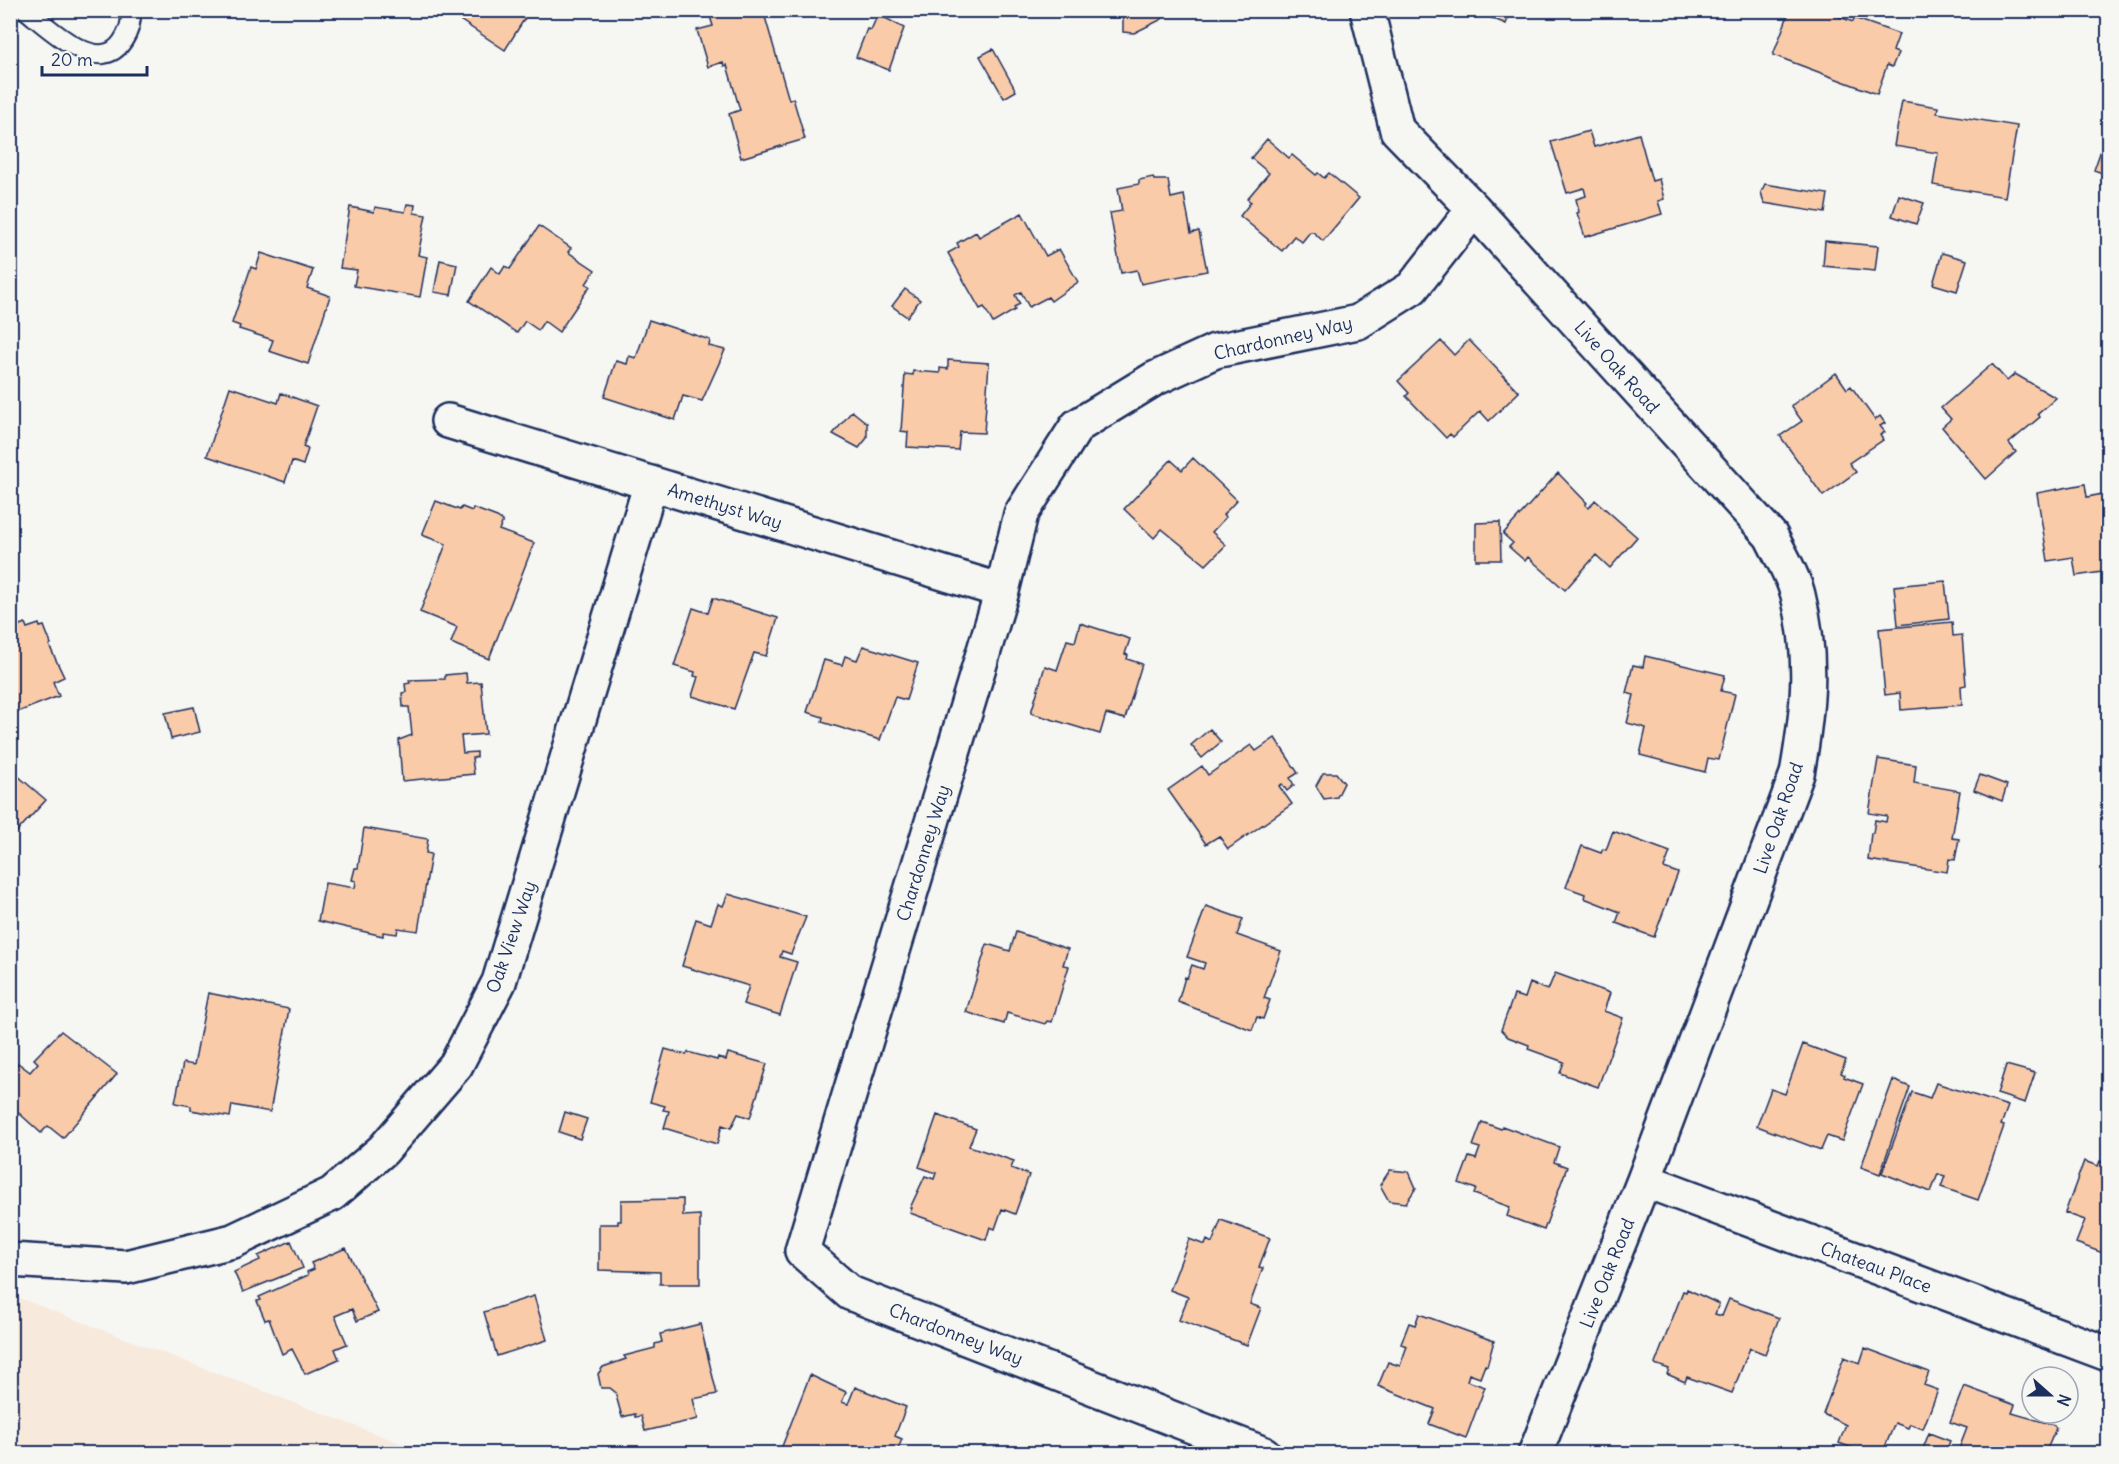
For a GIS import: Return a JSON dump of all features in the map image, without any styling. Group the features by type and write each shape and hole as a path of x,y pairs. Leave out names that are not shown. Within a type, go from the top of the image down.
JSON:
{"street":[{"name":"Live Oak Road","path":"1367,10 1397,130 1474,209 1772,536 1797,594 1807,652 1808,712 1797,774 1644,1180 1535,1454"},
{"name":"Chardonney Way","path":"1264,1454 850,1293 802,1251 1002,591 1021,514 1077,426 1154,379 1215,351 1358,322 1412,288 1474,209"},
{"name":"Amethyst Way","path":"448,421 1002,591"},
{"name":"Oak View Way","path":"10,1260 126,1267 233,1241 332,1194 383,1150 456,1065 500,982 651,483"},
{"name":"Chateau Place","path":"1644,1180 2109,1354"}],"lane":[{"path":"26,10 75,48 90,54 98,54 109,53 120,45 132,21 131,10"}],"shaded area":[{"path":"11,1295 426,1453 11,1453"}],"building":[{"path":"466,10 530,10 505,50 460,20"},
{"path":"708,10 763,10 789,100 793,98 805,139 741,158 729,114 740,110 727,65 724,66 723,62 708,67 697,30 713,26"},
{"path":"1123,10 1163,12 1162,19 1134,33 1123,32"},
{"path":"1472,10 1511,10 1506,24"},
{"path":"1790,10 1833,10 1832,14 1853,22 1854,18 1899,34 1893,51 1898,53 1892,67 1887,65 1877,94 1773,55"},
{"path":"878,14 904,28 889,70 856,57 867,29 871,30"},
{"path":"993,49 1016,91 1004,98 980,56"},
{"path":"1902,101 1938,107 1937,113 2017,126 2005,197 1933,185 1938,153 1894,146"},
{"path":"2108,130 2108,175 2094,170"},
{"path":"1589,131 1594,147 1639,134 1652,181 1659,179 1664,199 1658,201 1662,214 1585,237 1577,213 1579,212 1576,199 1586,196 1584,188 1567,193 1551,142"},
{"path":"1267,139 1289,158 1292,155 1316,175 1318,173 1324,178 1329,173 1359,198 1323,241 1310,232 1302,242 1294,236 1282,251 1240,216 1251,202 1247,199 1269,173 1251,158"},
{"path":"1153,177 1154,180 1168,180 1171,198 1184,195 1191,233 1199,231 1207,271 1141,284 1137,270 1121,273 1110,213 1122,211 1118,188 1139,184 1139,180"},
{"path":"1765,184 1828,194 1825,213 1764,203 1761,192"},
{"path":"1899,195 1924,203 1916,224 1892,216"},
{"path":"407,204 415,205 414,213 426,215 418,255 427,257 420,297 354,286 357,270 340,268 350,207 374,212 375,207 405,212"},
{"path":"1022,213 1046,256 1059,249 1078,282 1051,301 1048,297 1029,307 1021,292 1015,295 1020,304 1014,307 1015,310 993,323 984,307 980,309 948,253 959,247 957,243 976,232 979,237"},
{"path":"539,226 571,248 568,252 595,270 586,284 590,286 559,332 544,321 538,330 525,321 517,333 469,301 491,267 500,274 505,266 510,269"},
{"path":"1825,241 1878,246 1875,271 1823,266"},
{"path":"261,253 313,270 307,288 330,296 308,364 269,351 273,340 239,329 240,326 232,323 251,267 256,269"},
{"path":"1942,253 1967,260 1957,291 1933,284"},
{"path":"440,260 457,264 451,295 434,292"},
{"path":"905,289 920,300 907,317 892,306"},
{"path":"649,320 710,340 709,346 725,350 702,401 683,396 675,420 604,397 616,361 627,364 629,356 636,358"},
{"path":"1469,340 1519,392 1489,421 1480,411 1453,437 1450,434 1446,438 1406,396 1409,393 1398,381 1441,341 1454,355"},
{"path":"948,360 989,363 984,433 960,432 958,450 907,447 908,432 901,431 905,374 913,375 913,371 940,373 940,368 948,369"},
{"path":"1992,364 2007,381 2015,374 2056,398 2038,414 2040,417 2009,443 2016,452 1986,479 1942,427 1951,419 1941,408"},
{"path":"1836,373 1847,389 1851,386 1875,420 1880,416 1885,423 1880,426 1885,432 1880,435 1883,440 1849,463 1856,472 1823,496 1780,436 1802,421 1791,406"},
{"path":"230,387 278,403 281,393 317,406 303,447 308,449 303,465 292,461 285,482 207,456"},
{"path":"852,411 867,423 867,438 859,448 833,434"},
{"path":"1193,458 1237,500 1212,532 1226,545 1206,565 1162,529 1154,538 1124,509 1171,460 1182,470"},
{"path":"1558,473 1587,503 1585,505 1589,508 1595,500 1637,537 1610,568 1596,555 1565,590 1528,557 1525,561 1509,547 1513,543 1503,534"},
{"path":"2085,484 2087,497 2108,493 2108,571 2076,576 2073,557 2048,561 2037,493"},
{"path":"436,501 460,510 462,507 472,511 473,508 497,517 503,521 499,530 534,543 489,659 451,643 457,627 420,612 446,544 422,535"},
{"path":"1500,522 1501,560 1476,560 1476,523"},
{"path":"1945,581 1949,619 1898,625 1894,586"},
{"path":"713,598 778,618 766,656 754,653 734,709 692,696 698,677 694,676 695,672 674,666 693,608 708,613"},
{"path":"1952,622 1953,636 1962,635 1966,685 1961,686 1962,705 1901,710 1900,693 1885,695 1879,629"},
{"path":"25,623 27,628 39,624 40,627 44,626 51,644 49,645 64,677 53,682 59,696 10,715 10,634 14,633 12,628"},
{"path":"1080,623 1130,639 1125,654 1128,655 1127,659 1142,664 1125,719 1106,714 1100,734 1031,713 1045,666 1057,670 1067,640 1075,642"},
{"path":"863,646 918,663 906,700 895,697 880,740 822,722 823,717 807,712 824,660 842,665 845,656 857,660"},
{"path":"1645,656 1725,675 1721,691 1735,694 1719,760 1708,758 1705,772 1640,755 1646,728 1627,723 1634,695 1626,693 1633,665 1643,667"},
{"path":"466,673 467,683 481,682 486,734 461,736 463,753 477,752 477,757 472,758 474,774 402,781 399,740 412,735 409,707 403,707 402,693 406,692 405,684 410,683 409,680 445,679 445,675"},
{"path":"194,707 200,732 171,739 165,713"},
{"path":"1210,729 1221,742 1202,758 1191,745"},
{"path":"1275,738 1298,773 1290,778 1294,785 1287,791 1282,784 1279,786 1292,804 1228,849 1219,836 1206,844 1168,790 1202,766 1208,775 1251,745 1256,751"},
{"path":"1878,759 1916,765 1914,783 1960,791 1952,838 1959,839 1955,860 1949,859 1947,872 1868,860 1875,820 1886,822 1887,816 1869,813"},
{"path":"10,769 46,800 10,839"},
{"path":"1323,773 1336,773 1344,783 1337,797 1324,799 1316,786"},
{"path":"1980,775 2007,785 2002,801 1974,790"},
{"path":"364,828 428,839 426,853 431,854 418,931 398,928 397,934 383,932 383,936 318,921 325,883 355,888 356,881 352,880 355,868 358,868"},
{"path":"1613,831 1670,852 1664,868 1678,873 1654,937 1616,923 1620,912 1584,898 1585,894 1566,887 1582,846 1601,853 1603,849 1606,850"},
{"path":"728,894 806,917 791,954 782,951 780,957 797,962 780,1015 743,1004 749,986 682,966 696,919 711,924 718,904 723,906"},
{"path":"1206,906 1243,919 1237,935 1281,951 1264,998 1270,1000 1263,1019 1257,1017 1252,1030 1178,1002 1185,977 1187,978 1192,965 1203,969 1205,963 1187,957"},
{"path":"1016,932 1068,949 1063,965 1069,966 1052,1022 1047,1021 1045,1024 1007,1013 1004,1024 966,1012 987,944 1010,951"},
{"path":"1555,973 1610,993 1604,1011 1623,1018 1598,1087 1560,1073 1564,1062 1528,1049 1529,1045 1508,1037 1501,1030 1514,995 1525,998 1530,983 1548,990"},
{"path":"208,993 289,1009 270,1112 232,1105 230,1117 191,1110 191,1106 175,1103 183,1063 194,1065"},
{"path":"61,1031 117,1074 63,1138 48,1126 41,1133 10,1105 10,1072 18,1063 30,1072 38,1063 34,1059"},
{"path":"1803,1044 1846,1060 1841,1073 1845,1075 1844,1077 1863,1084 1842,1141 1827,1136 1821,1150 1757,1126 1771,1089 1785,1094"},
{"path":"665,1049 686,1055 688,1052 717,1060 718,1057 726,1060 728,1053 767,1064 750,1118 738,1114 731,1128 722,1125 717,1144 664,1128 669,1111 663,1110 665,1106 650,1102"},
{"path":"2006,1065 2035,1073 2025,1103 1997,1094"},
{"path":"1893,1080 1910,1087 1880,1174 1861,1167"},
{"path":"1936,1083 2008,1106 2001,1125 2004,1126 1978,1200 1941,1187 1945,1176 1938,1174 1931,1192 1882,1173 1912,1092 1930,1098"},
{"path":"565,1112 587,1119 580,1139 559,1132"},
{"path":"937,1115 976,1129 969,1146 1014,1161 1011,1168 1029,1175 1015,1214 1002,1209 995,1229 990,1227 986,1240 910,1213 912,1208 910,1208 925,1176 934,1179 936,1173 919,1167"},
{"path":"1482,1122 1501,1129 1502,1126 1559,1147 1554,1162 1567,1167 1544,1230 1507,1216 1510,1207 1474,1194 1476,1189 1459,1183 1469,1157 1476,1159 1480,1148 1473,1146"},
{"path":"2108,1159 2108,1255 2076,1243 2085,1220 2065,1213 2084,1161 2098,1166 2100,1161 2107,1164"},
{"path":"1390,1170 1409,1172 1416,1188 1406,1203 1389,1201 1380,1185"},
{"path":"683,1199 683,1216 700,1215 700,1284 660,1284 660,1272 599,1270 599,1224 618,1224 618,1221 621,1221 621,1200"},
{"path":"1221,1220 1270,1238 1259,1267 1263,1268 1250,1304 1261,1308 1247,1345 1179,1320 1188,1297 1170,1290 1189,1239 1205,1245 1207,1240 1212,1243"},
{"path":"291,1241 303,1268 243,1292 234,1272 260,1260 258,1256"},
{"path":"346,1248 378,1312 357,1321 352,1309 335,1316 347,1344 335,1349 339,1359 305,1374 292,1349 282,1354 269,1319 265,1320 257,1301 261,1300 259,1297 308,1275 307,1272 314,1269 311,1263"},
{"path":"1687,1289 1719,1304 1715,1314 1722,1316 1729,1299 1779,1318 1765,1354 1750,1348 1732,1393 1687,1377 1685,1382 1667,1374 1669,1369 1655,1364 1683,1291 1686,1292"},
{"path":"534,1296 547,1340 497,1356 484,1312"},
{"path":"1419,1314 1494,1341 1487,1366 1485,1365 1480,1378 1469,1374 1467,1381 1485,1387 1466,1438 1429,1424 1435,1409 1378,1386 1388,1362 1400,1366 1407,1346 1401,1344 1409,1323 1415,1325"},
{"path":"700,1324 717,1394 693,1399 698,1419 645,1431 641,1416 635,1417 635,1414 622,1417 615,1392 610,1388 601,1388 598,1374 603,1367 626,1359 624,1356 655,1348 655,1344 662,1342 660,1334"},
{"path":"1865,1348 1929,1372 1924,1385 1938,1390 1923,1429 1910,1424 1908,1428 1895,1423 1882,1454 1868,1454 1839,1443 1846,1425 1823,1414 1844,1357 1860,1363"},
{"path":"810,1375 846,1392 842,1402 848,1404 855,1387 906,1407 895,1436 902,1439 896,1454 779,1454"},
{"path":"1964,1386 2015,1405 2012,1413 2020,1415 2020,1425 2054,1425 2056,1428 2045,1454 1957,1454 1967,1428 1950,1422"},
{"path":"1929,1433 1950,1441 1945,1454 1921,1454"}]}
